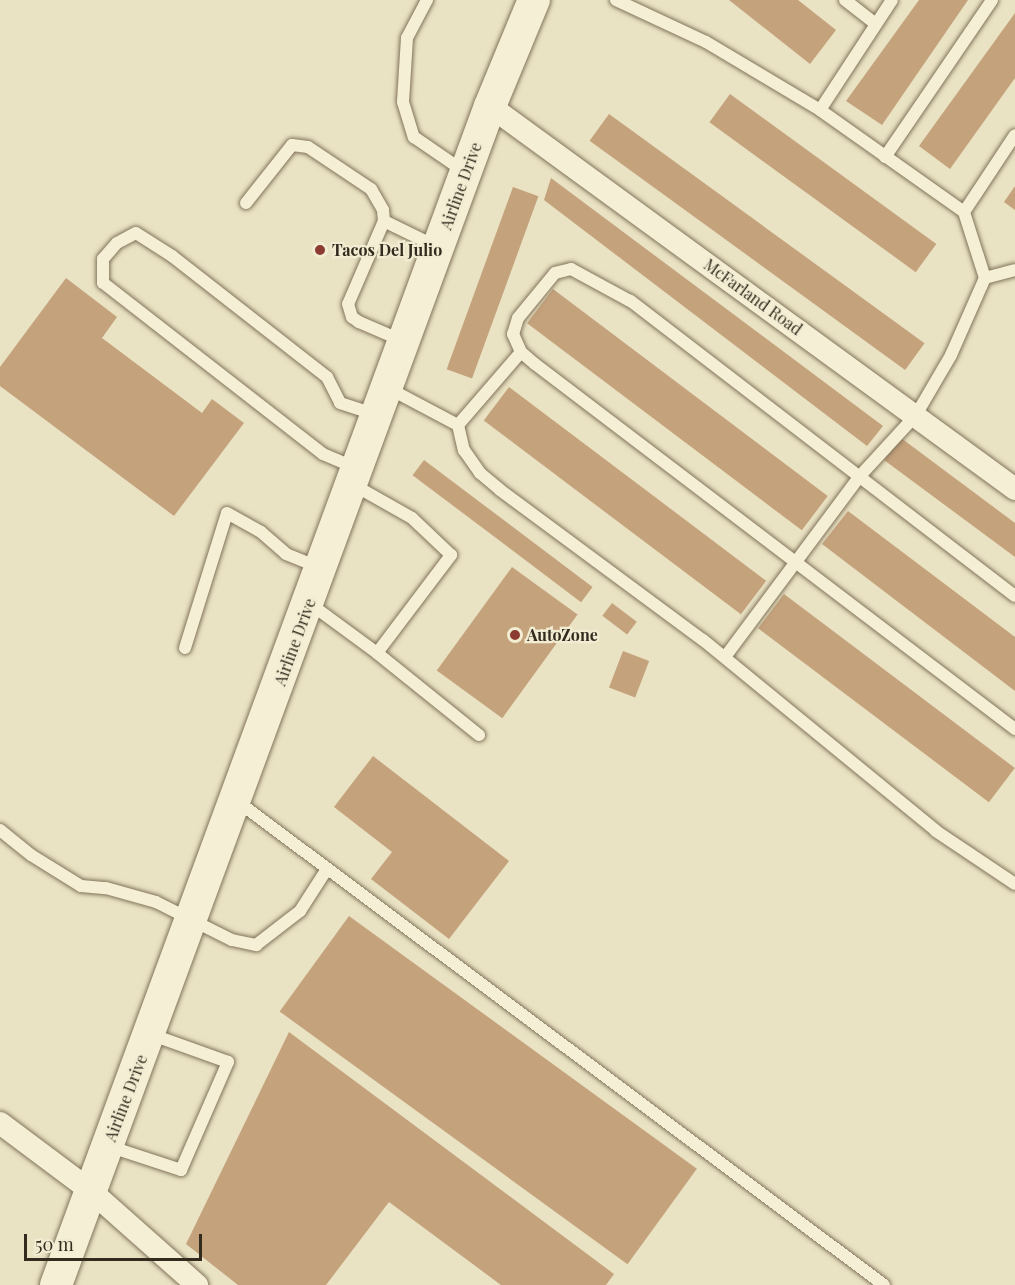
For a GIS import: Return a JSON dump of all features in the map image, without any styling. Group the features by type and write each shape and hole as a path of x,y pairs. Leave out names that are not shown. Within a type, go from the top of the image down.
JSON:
{"main road":[{"name":"Airline Drive","path":"56,1285 237,801 490,106 534,0"}],"street":[{"name":"McFarland Road","path":"490,106 1015,489"},
{"path":"0,1123 91,1191 197,1285"}],"lane":[{"path":"427,0 407,38 403,102 414,137 466,173"},
{"path":"616,0 630,3 706,42 820,110 964,212 985,278 951,355 916,415 859,477 724,657"},
{"path":"845,0 876,24"},
{"path":"820,110 892,0"},
{"path":"885,157 992,0"},
{"path":"964,212 1015,135"},
{"path":"246,203 292,145 308,147 371,189 383,210 384,221 348,304 352,316 359,322 404,342"},
{"path":"384,221 438,248"},
{"path":"377,653 451,555 412,518 316,449 103,283 103,260 117,243 136,233 172,256 327,376 340,403 383,401 458,425"},
{"path":"1015,596 630,301 571,269 555,273 518,318 513,334 521,352 1015,729"},
{"path":"985,278 1015,270"},
{"path":"458,425 521,352"},
{"path":"458,425 464,450 480,473 724,657 936,831 1015,884"},
{"path":"185,648 227,513 261,532 286,554 322,568"},
{"path":"309,603 377,653 479,735"},
{"path":"237,801 884,1285"},
{"path":"0,830 31,855 81,886 106,888 156,902 193,918 232,940 256,945 300,911 327,869"},
{"path":"108,1146 181,1170 228,1062 150,1034"}],"building":[{"path":"729,0 798,0 836,30 810,64"},
{"path":"919,0 968,0 882,125 846,101"},
{"path":"1015,13 1015,78 950,169 919,146"},
{"path":"730,94 936,244 916,272 709,122"},
{"path":"609,114 925,343 905,370 590,141"},
{"path":"551,178 883,426 867,446 544,200"},
{"path":"1015,186 1015,210 1004,202"},
{"path":"513,187 538,196 472,379 447,369"},
{"path":"66,278 117,317 102,338 202,413 212,399 244,423 174,516 0,386 0,367"},
{"path":"553,289 828,496 802,530 527,323"},
{"path":"509,387 766,581 741,614 484,421"},
{"path":"901,438 1015,523 1015,557 884,460"},
{"path":"424,460 593,587 581,602 413,475"},
{"path":"848,511 1015,637 1015,691 822,544"},
{"path":"512,567 578,615 502,718 437,671"},
{"path":"784,594 1015,768 989,802 758,628"},
{"path":"612,603 637,622 627,634 602,616"},
{"path":"623,651 649,661 635,697 609,687"},
{"path":"373,756 509,861 449,939 371,879 392,852 334,807"},
{"path":"349,916 697,1169 628,1264 280,1011"},
{"path":"289,1032 614,1274 606,1285 501,1285 389,1202 326,1285 238,1285 186,1244"}],"place":[{"name":"Tacos Del Julio","path":"320,250"},
{"name":"AutoZone","path":"515,635"}]}
